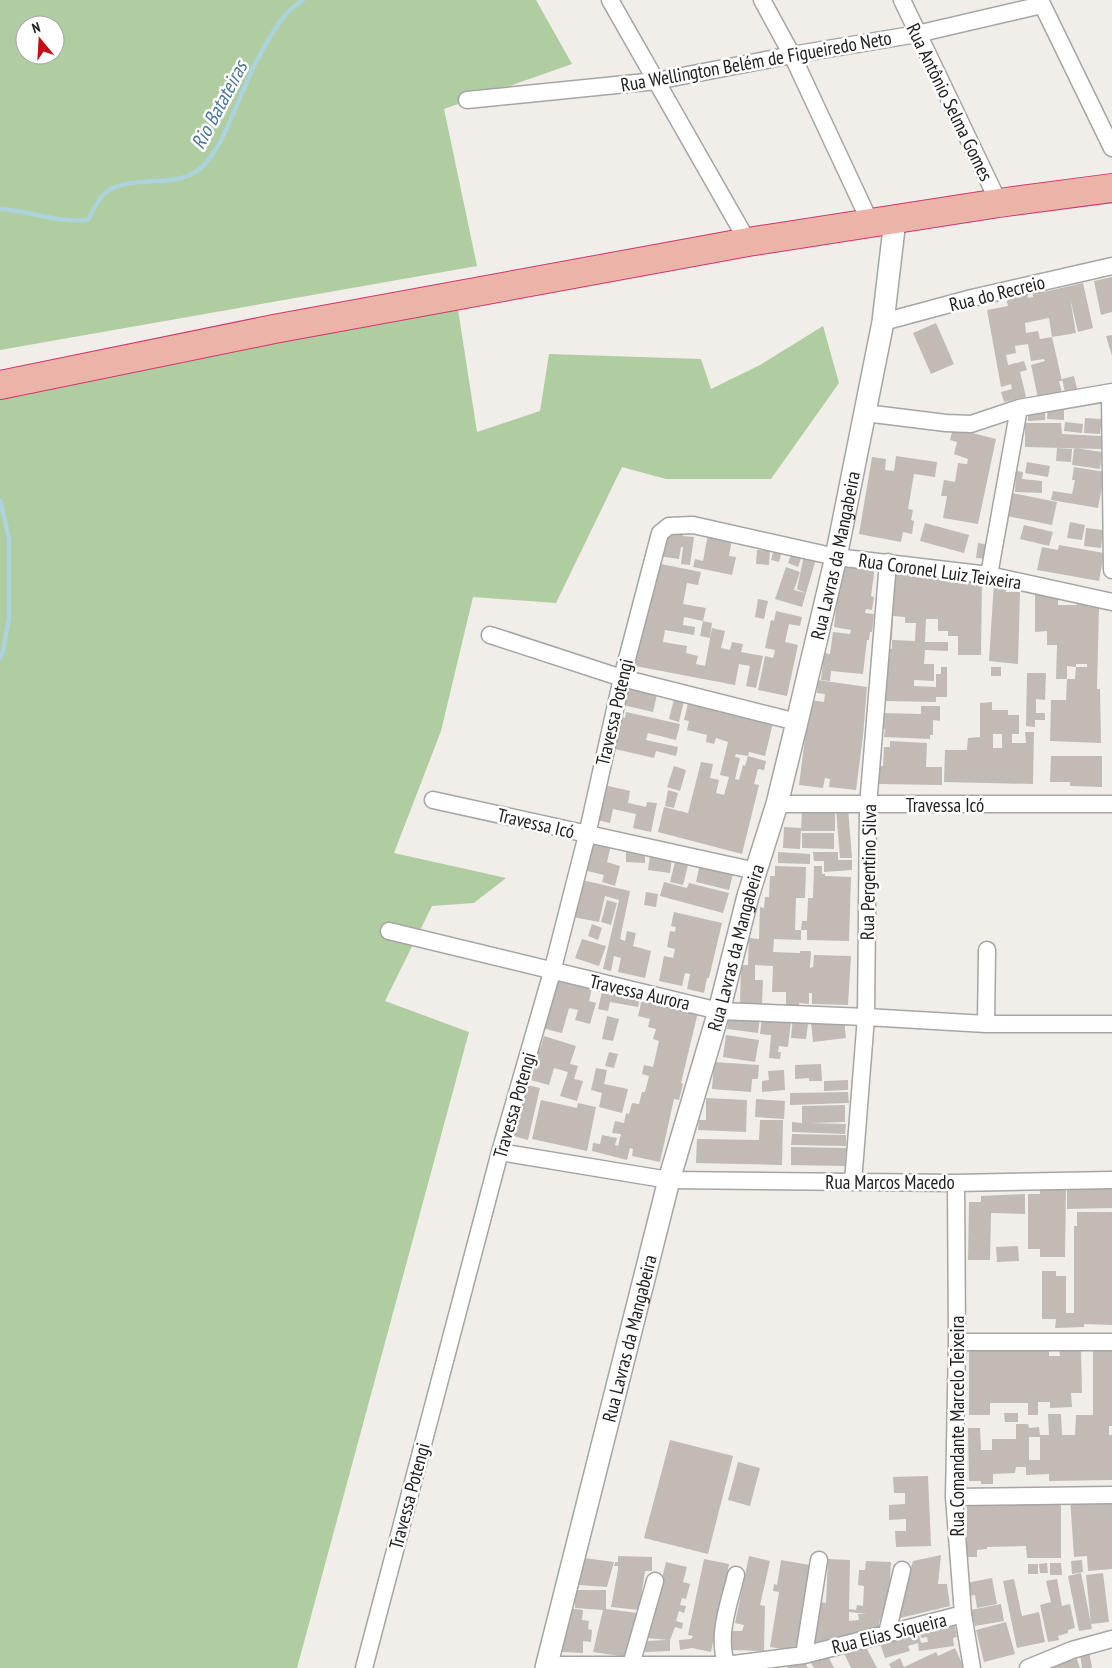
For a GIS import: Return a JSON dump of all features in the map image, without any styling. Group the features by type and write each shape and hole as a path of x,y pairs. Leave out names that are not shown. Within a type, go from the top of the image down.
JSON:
{"highway":[{"path":"0,385 274,329 748,242 999,203 1112,188"}],"street":[{"path":"610,0 748,242"},
{"path":"762,0 883,222"},
{"name":"Rua Antônio Selma Gomes","path":"902,0 999,203"},
{"path":"1041,3 1112,148"},
{"name":"Rua Wellington Belém de Figueiredo Neto","path":"467,100 656,81 917,34 1041,3"},
{"name":"Rua Lavras da Mangabeira","path":"547,1666 669,1180 719,1011 748,896 778,804 798,722 836,557 883,322 883,222"},
{"name":"Rua do Recreio","path":"883,322 972,298 1112,266"},
{"path":"865,413 971,424 1020,408 1111,392 1112,570"},
{"path":"989,575 1020,408"},
{"name":"Rua Coronel Luiz Teixeira","path":"657,539 660,533 669,526 693,525 836,557 989,575 1112,602"},
{"name":"Travessa Potengi","path":"364,1668 500,1152 552,972 587,835 622,678 657,539"},
{"name":"Rua Pergentino Silva","path":"853,1182 866,1017 868,806 888,562"},
{"path":"490,635 622,678 798,722"},
{"name":"Travessa Icó","path":"432,800 756,871"},
{"name":"Travessa Icó","path":"778,804 868,806 1112,804"},
{"name":"Travessa Aurora","path":"389,931 719,1011 986,1024 1112,1024"},
{"path":"986,1024 988,950"},
{"name":"Rua Marcos Macedo","path":"500,1152 669,1180 956,1183 1112,1180"},
{"name":"Rua Comandante Marcelo Teixeira","path":"956,1183 957,1342 954,1497 963,1614 972,1668"},
{"path":"957,1342 1112,1342"},
{"path":"954,1497 1112,1495"},
{"path":"804,1655 819,1560"},
{"path":"887,1633 902,1570"},
{"path":"727,1667 722,1649 722,1636 736,1575"},
{"path":"631,1665 656,1581"},
{"name":"Rua Elias Siqueira","path":"547,1666 727,1667 804,1655 963,1614"},
{"path":"1028,1668 1072,1650 1112,1638"}],"green space":[{"path":"0,0 536,0 572,64 444,109 477,266 0,350"},
{"path":"457,303 477,432 540,411 549,354 701,359 711,389 760,365 823,326 839,383 771,479 666,479 622,467 556,603 473,597 441,731 394,853 506,878 474,903 432,906 385,1001 469,1032 297,1668 0,1668 0,399"}],"building":[{"path":"1112,277 1112,312 1101,315 1094,281"},
{"path":"1083,283 1093,328 1078,332 1070,298 1076,333 1052,337 1062,381 1059,381 1062,393 1038,398 1031,365 1045,361 1044,359 1031,361 1028,344 1015,346 1016,353 1006,355 1008,365 1024,361 1027,370 1020,372 1026,397 1004,402 1001,392 1012,389 1011,384 1001,387 987,310 1008,306 1006,298 1027,293 1028,298 1033,297 1032,290 1043,287 1044,292","holes":["1049,318 1052,337 1040,339 1038,331 1026,333 1025,323"]},
{"path":"936,323 954,364 931,374 913,333"},
{"path":"1112,335 1112,356 1106,336"},
{"path":"1074,376 1077,389 1065,392 1062,379"},
{"path":"1048,405 1064,406 1064,420 1047,419"},
{"path":"1028,411 1045,411 1045,420 1028,421"},
{"path":"1085,418 1102,419 1100,434 1084,433"},
{"path":"1065,422 1083,424 1082,433 1064,431"},
{"path":"1025,423 1061,423 1062,434 1101,436 1101,449 1025,447"},
{"path":"953,428 996,439 978,524 943,518 947,496 941,496 944,480 955,482 958,463 967,464 968,459 954,454 957,442 950,440"},
{"path":"1057,448 1072,449 1071,462 1056,461"},
{"path":"1074,448 1102,452 1100,469 1072,465"},
{"path":"896,456 937,462 935,477 914,474 908,509 913,510 911,520 914,521 912,534 903,532 901,542 859,534 872,457 886,459 885,470 894,471"},
{"path":"1027,462 1050,466 1048,477 1025,473"},
{"path":"1074,467 1105,472 1098,508 1051,500 1053,491 1072,494 1075,480 1072,480"},
{"path":"1016,471 1023,472 1022,479 1042,481 1042,493 1015,492"},
{"path":"1012,493 1057,502 1052,525 1007,516"},
{"path":"1070,522 1085,525 1082,540 1067,538"},
{"path":"925,523 969,535 964,553 920,541"},
{"path":"1024,525 1053,532 1049,546 1020,539"},
{"path":"1086,528 1103,530 1101,548 1084,546"},
{"path":"661,531 694,537 690,565 681,564 683,547 681,547 679,559 658,556"},
{"path":"708,534 732,539 729,556 736,557 732,575 693,567 695,559 703,561"},
{"path":"978,543 991,545 989,559 976,558"},
{"path":"775,545 783,547 779,562 771,560"},
{"path":"1059,545 1104,553 1099,581 1037,570 1042,547 1058,550"},
{"path":"757,550 770,551 769,565 756,564"},
{"path":"793,550 803,553 798,567 788,563"},
{"path":"804,555 816,559 806,593 797,589"},
{"path":"656,563 701,572 698,585 687,583 683,604 706,608 703,621 684,617 683,625 695,627 694,635 665,630 663,642 687,646 686,653 698,656 696,664 705,666 712,628 725,631 721,648 730,650 732,642 743,644 741,652 763,656 756,688 746,686 750,666 739,664 735,685 635,666"},
{"path":"844,563 875,566 871,596 874,597 872,610 866,609 865,613 874,614 872,632 870,632 869,640 867,640 863,674 831,671 830,681 821,680 824,653 830,654 833,632 850,634 851,630 834,627"},
{"path":"786,567 800,572 794,590 806,593 802,607 775,599"},
{"path":"895,573 939,576 939,580 960,583 960,576 982,577 981,655 958,655 958,636 948,636 948,631 938,631 938,619 926,619 925,642 948,642 948,651 925,650 924,664 934,664 934,681 914,680 914,686 936,687 936,674 941,674 941,667 947,667 947,697 936,697 936,702 882,701 881,648 892,649 892,640 879,640 881,606 894,607 894,605 882,604","holes":["893,616 905,617 905,623 916,623 915,641 892,640"]},
{"path":"994,582 1006,583 1006,592 1020,592 1018,664 989,661"},
{"path":"1035,591 1058,594 1058,605 1077,605 1077,601 1088,601 1088,607 1099,607 1097,689 1100,689 1101,743 1050,741 1051,700 1066,700 1067,679 1056,679 1057,645 1047,645 1047,631 1035,632","holes":["1076,664 1087,664 1087,667 1076,667","1067,666 1076,667 1075,679 1067,679"]},
{"path":"758,599 768,601 764,619 755,617"},
{"path":"776,611 802,617 800,626 789,624 785,642 798,645 787,696 758,690 765,656 773,658 775,650 765,648 771,620 774,621"},
{"path":"703,621 712,623 710,638 700,636"},
{"path":"991,667 1001,667 1001,676 991,676"},
{"path":"1027,673 1046,673 1045,700 1036,699 1036,713 1045,713 1045,720 1035,720 1035,727 1026,726"},
{"path":"818,680 867,687 856,790 829,787 830,779 825,778 823,788 799,785 810,700 824,702 825,694 817,693"},
{"path":"628,682 658,690 653,712 623,705"},
{"path":"675,695 685,697 679,722 669,719"},
{"path":"689,699 774,719 765,756 749,752 748,756 766,761 764,770 758,769 754,784 759,785 742,854 658,832 664,807 688,813 701,762 713,764 710,778 719,780 716,793 724,795 729,777 720,775 728,742 716,738 714,744 706,742 707,735 687,730 689,721 684,720","holes":["736,754 748,756 745,766 743,765 739,780 735,779 740,758 735,757"]},
{"path":"992,702 992,710 1008,710 1008,715 1019,715 1019,734 1012,734 1012,743 1026,743 1025,732 1034,732 1033,784 944,782 945,750 967,750 968,738 980,737 980,703","holes":["993,734 1002,734 1002,748 993,748"]},
{"path":"921,706 940,706 940,721 933,720 933,735 930,735 930,739 884,737 885,729 881,729 881,713 921,714"},
{"path":"626,712 680,724 676,740 648,733 646,740 678,747 676,756 656,751 654,758 615,749 620,716 625,718"},
{"path":"890,741 927,743 926,767 942,767 942,785 878,784 878,766 883,766 884,747 890,747"},
{"path":"1051,756 1102,756 1102,787 1070,786 1070,782 1050,782"},
{"path":"674,766 686,770 680,791 667,787"},
{"path":"604,785 630,791 628,803 646,807 647,802 657,803 651,832 633,828 636,814 613,809 610,823 596,820"},
{"path":"668,790 678,793 674,808 665,806"},
{"path":"848,808 852,858 840,858 836,809"},
{"path":"802,810 835,810 835,831 801,831"},
{"path":"784,827 801,828 800,849 783,848"},
{"path":"802,833 834,833 834,849 802,848"},
{"path":"591,839 611,845 607,862 620,866 615,886 602,882 604,875 583,870"},
{"path":"626,844 645,845 645,863 626,862"},
{"path":"778,852 810,854 810,864 778,863"},
{"path":"813,852 838,852 838,860 852,860 852,870 824,872 824,861 814,861"},
{"path":"650,855 672,858 670,873 648,870"},
{"path":"676,858 689,861 683,885 670,882"},
{"path":"700,863 734,870 729,890 696,882"},
{"path":"775,866 806,867 805,898 796,898 795,930 801,930 801,940 774,939 773,952 800,953 800,951 811,951 810,968 813,967 814,955 851,956 848,1005 812,1004 812,993 809,993 809,1004 799,1003 799,1006 786,1005 786,992 772,992 773,966 755,965 755,980 763,980 762,1004 740,1003 741,965 748,965 749,938 759,939 760,907 764,908 765,897 769,897 770,876 775,876"},
{"path":"814,866 822,866 822,874 825,874 825,876 851,877 849,941 807,940 807,930 801,930 802,921 807,921 808,898 813,898"},
{"path":"582,880 630,891 620,939 625,941 627,931 636,933 633,946 651,951 645,978 618,972 621,958 614,956 611,971 603,969 619,900 605,896 599,922 573,917"},
{"path":"664,882 687,888 689,883 729,893 723,913 660,896"},
{"path":"646,892 658,894 656,907 644,905"},
{"path":"607,900 617,903 611,925 601,922"},
{"path":"674,912 722,923 704,993 687,989 690,974 685,973 682,986 659,981 664,956 673,958 675,949 667,947 670,931 675,932 676,927 671,926"},
{"path":"592,924 602,928 598,940 588,936"},
{"path":"582,939 606,946 599,966 575,958"},
{"path":"556,978 592,988 589,1001 596,1003 590,1024 575,1020 578,1010 569,1008 562,1033 542,1028"},
{"path":"604,983 642,989 638,1007 610,1002 608,1011 598,1009"},
{"path":"643,995 699,1008 681,1083 683,1084 679,1100 674,1099 660,1162 632,1156 633,1149 630,1148 627,1160 592,1151 593,1143 600,1144 602,1135 617,1138 615,1145 618,1146 621,1134 612,1133 615,1121 624,1123 626,1113 629,1114 632,1103 639,1104 642,1092 645,1092 649,1076 642,1074 644,1065 653,1067 659,1041 653,1039 656,1029 648,1027 650,1019 638,1016"},
{"path":"730,1012 760,1016 758,1033 727,1029"},
{"path":"607,1016 619,1019 613,1041 602,1039"},
{"path":"793,1016 809,1017 806,1039 791,1038"},
{"path":"762,1017 791,1021 788,1047 779,1046 778,1052 781,1052 780,1059 769,1058 771,1035 760,1034"},
{"path":"844,1018 846,1038 813,1042 811,1022"},
{"path":"726,1035 759,1040 755,1062 723,1057"},
{"path":"544,1036 576,1046 570,1064 578,1066 574,1079 583,1081 577,1101 560,1096 568,1072 554,1068 549,1085 527,1079 536,1048 540,1049"},
{"path":"609,1052 618,1054 614,1068 605,1066"},
{"path":"714,1062 759,1065 758,1079 752,1079 751,1092 712,1089"},
{"path":"821,1064 822,1081 809,1081 809,1078 795,1079 795,1065"},
{"path":"596,1068 607,1070 604,1084 628,1089 622,1113 599,1107 602,1093 591,1090"},
{"path":"784,1070 785,1090 762,1092 762,1081 769,1080 768,1071"},
{"path":"848,1080 848,1090 824,1091 824,1081"},
{"path":"523,1084 540,1088 528,1140 510,1135"},
{"path":"848,1092 849,1103 790,1105 790,1093"},
{"path":"706,1098 747,1100 746,1132 698,1130 699,1120 706,1120"},
{"path":"756,1099 785,1101 784,1119 755,1117"},
{"path":"541,1100 577,1108 578,1103 596,1107 587,1151 532,1139"},
{"path":"845,1105 845,1122 810,1123 846,1124 845,1134 792,1132 792,1122 802,1123 802,1106"},
{"path":"760,1120 783,1120 782,1165 696,1163 697,1139 759,1140"},
{"path":"792,1134 846,1135 846,1146 791,1145"},
{"path":"791,1147 846,1148 845,1166 791,1165"},
{"path":"1112,1185 1112,1208 1067,1209 1067,1186"},
{"path":"1040,1190 1066,1190 1065,1257 1040,1257 1040,1249 1028,1249 1028,1194 1040,1194"},
{"path":"1025,1194 1025,1214 991,1213 990,1260 968,1260 969,1202 981,1202 981,1196"},
{"path":"1077,1212 1112,1212 1112,1325 1084,1324 1084,1327 1055,1328 1056,1319 1042,1319 1042,1271 1056,1271 1056,1276 1066,1276 1066,1313 1074,1313 1074,1226 1077,1226"},
{"path":"1018,1246 1019,1261 997,1262 996,1247"},
{"path":"1081,1347 1082,1393 1071,1393 1072,1407 1050,1408 1050,1402 1038,1402 1038,1415 1028,1415 1028,1403 990,1403 990,1415 969,1415 969,1349 1049,1348 1049,1356 1060,1356 1059,1348"},
{"path":"1093,1348 1112,1349 1112,1426 1109,1426 1109,1435 1112,1435 1112,1480 1049,1481 1049,1474 1026,1475 1026,1467 1016,1467 1015,1473 993,1474 993,1484 969,1481 968,1428 980,1428 981,1450 992,1450 992,1439 1016,1439 1016,1424 1028,1424 1029,1428 1039,1427 1040,1435 1049,1435 1048,1414 1061,1414 1062,1435 1075,1435 1076,1415 1093,1415","holes":["1029,1437 1040,1437 1040,1460 1029,1460"]},
{"path":"1004,1413 1018,1413 1018,1422 1005,1422"},
{"path":"670,1440 733,1456 708,1554 644,1538"},
{"path":"738,1462 760,1468 750,1506 728,1500"},
{"path":"928,1476 931,1546 896,1547 895,1531 906,1531 906,1519 889,1520 889,1505 905,1504 905,1493 894,1493 893,1477"},
{"path":"1112,1495 1112,1569 1088,1571 1087,1556 1074,1557 1070,1498"},
{"path":"967,1501 1061,1503 1061,1558 1027,1558 1026,1546 987,1547 987,1549 977,1550 977,1557 967,1557"},
{"path":"941,1555 938,1584 947,1584 950,1606 896,1619 913,1561"},
{"path":"618,1556 652,1557 652,1571 645,1571 639,1610 611,1607 618,1570 618,1566 614,1566 615,1562 618,1562"},
{"path":"749,1556 770,1561 760,1605 765,1606 764,1651 731,1650 732,1631 742,1631 744,1625 735,1623"},
{"path":"584,1558 614,1562 607,1587 578,1585"},
{"path":"704,1559 729,1564 711,1652 692,1648 680,1650 679,1640 691,1639 693,1636 688,1635"},
{"path":"828,1559 850,1560 849,1609 856,1610 857,1605 863,1606 864,1586 858,1585 859,1570 865,1570 866,1561 891,1562 889,1596 879,1628 812,1643 820,1602 826,1603","holes":["849,1612 867,1614 858,1614 859,1620 849,1621"]},
{"path":"781,1560 810,1565 796,1651 770,1647 779,1592 773,1591 774,1584 777,1585"},
{"path":"1082,1560 1083,1572 1072,1574 1071,1561"},
{"path":"666,1562 687,1567 683,1582 690,1584 686,1599 682,1598 680,1605 686,1606 684,1613 679,1611 676,1621 683,1623 682,1629 675,1627 670,1640 670,1651 645,1652 646,1641 668,1640 647,1638"},
{"path":"1047,1563 1048,1573 1040,1573 1039,1564"},
{"path":"1050,1563 1061,1563 1062,1575 1050,1575"},
{"path":"1028,1564 1038,1564 1038,1574 1028,1574"},
{"path":"1081,1573 1092,1629 1079,1631 1068,1576"},
{"path":"1103,1573 1109,1622 1091,1624 1086,1575"},
{"path":"992,1578 997,1604 977,1608 975,1595 969,1596 966,1583"},
{"path":"1014,1579 1022,1616 1039,1612 1045,1642 1017,1648 1003,1581"},
{"path":"1057,1579 1062,1606 1070,1604 1075,1628 1068,1630 1068,1633 1058,1636 1059,1640 1048,1642 1040,1605 1051,1602 1046,1581"},
{"path":"575,1590 606,1590 606,1609 638,1613 626,1657 593,1652 603,1610 575,1608"},
{"path":"1001,1604 1004,1621 975,1626 971,1610"},
{"path":"569,1608 583,1610 582,1620 589,1621 588,1629 592,1630 591,1642 583,1641 583,1653 562,1652"},
{"path":"952,1612 957,1637 953,1638 954,1646 919,1651 918,1643 908,1646 910,1651 885,1658 879,1641 917,1629 921,1643 928,1642 927,1637 921,1638 918,1619"},
{"path":"1006,1622 1015,1654 984,1662 976,1630"},
{"path":"854,1646 856,1652 866,1647 877,1668 851,1668 843,1651"},
{"path":"1088,1646 1092,1668 1082,1668 1079,1647"},
{"path":"955,1648 964,1668 891,1668 889,1664 900,1658 904,1667 936,1652 938,1656"},
{"path":"826,1652 834,1668 814,1668 809,1660"},
{"path":"1075,1654 1080,1668 1031,1668"},
{"path":"802,1658 808,1668 787,1667"}],"waterway":[{"name":"Rio Batateiras","path":"0,209 65,220 88,220 104,194 115,187 140,182 179,179 202,167 221,141 270,37 288,12 303,0"},
{"name":"Rio Batateiras","path":"0,500 9,538 9,618 0,658"}]}
